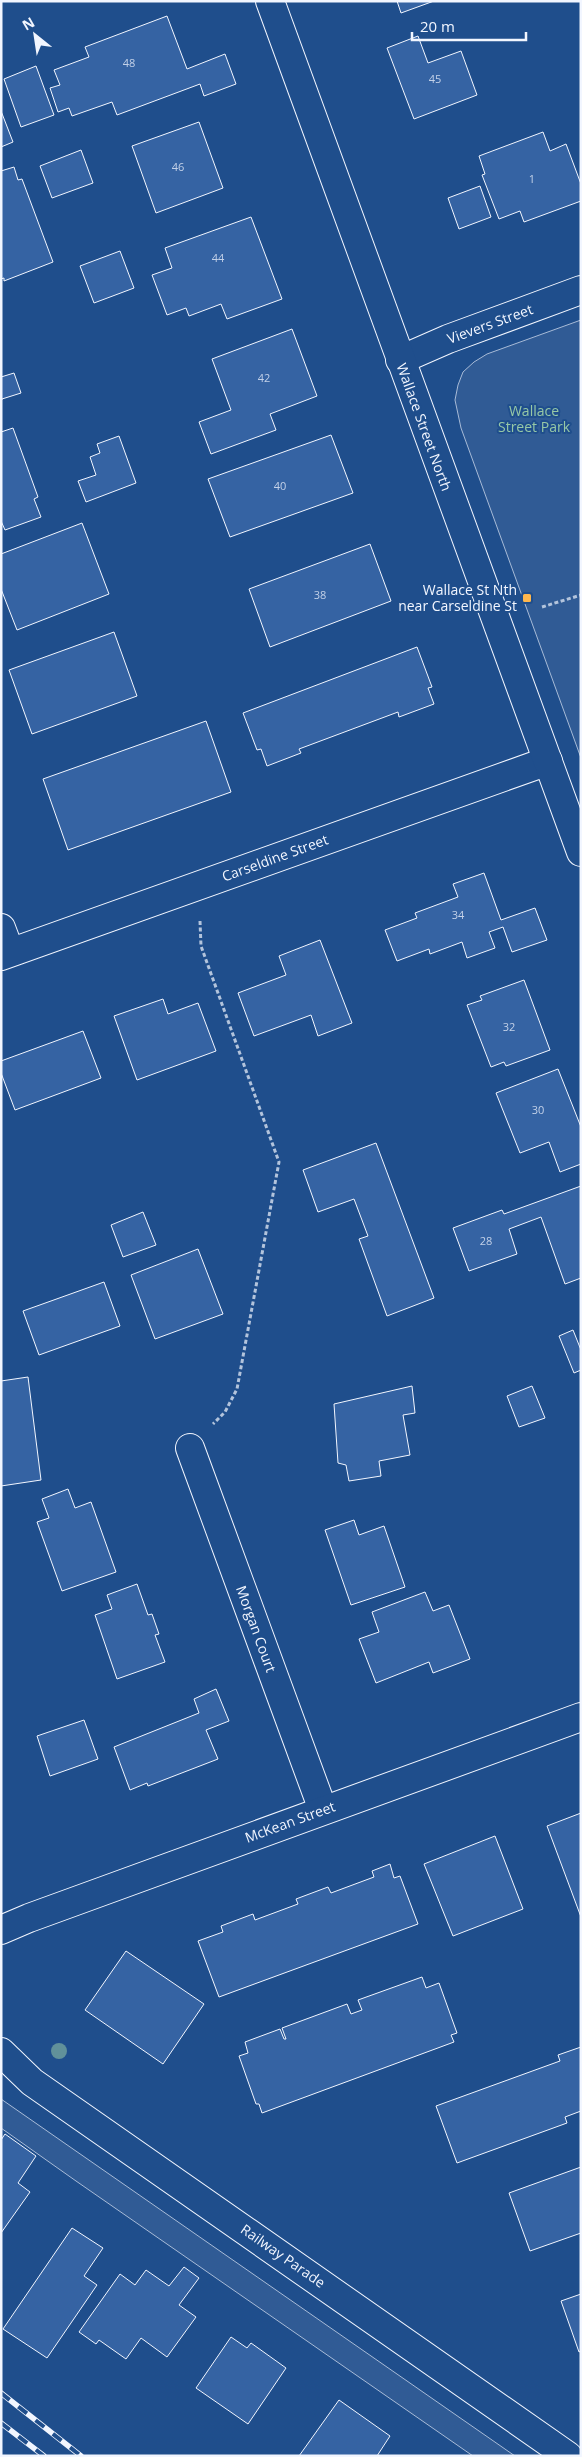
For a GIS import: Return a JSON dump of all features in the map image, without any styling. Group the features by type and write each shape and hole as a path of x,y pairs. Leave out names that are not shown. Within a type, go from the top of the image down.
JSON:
{"street":[{"name":"Wallace Street North","path":"270,1 581,852"},
{"name":"Vievers Street","path":"400,360 432,345 581,290"},
{"name":"Carseldine Street","path":"4,945 194,887 548,761"},
{"name":"Morgan Court","path":"190,1448 323,1810"},
{"name":"McKean Street","path":"1,1930 323,1810 581,1717"},
{"name":"Railway Parade","path":"1,2052 32,2082 568,2456"}],"path":[{"path":"542,607 581,595"},
{"path":"190,1448 225,1412 237,1389 279,1162 201,946 200,916 194,887"}],"shaded area":[{"path":"581,320 581,758 461,428 455,400 463,372 474,362 487,354"},
{"path":"1,2099 515,2456 473,2456 76,2181 1,2128"}],"building":[{"path":"397,1 434,1 401,13"},
{"path":"167,16 187,69 225,54 236,84 204,96 200,84 117,115 112,102 72,116 69,108 58,112 50,88 60,85 54,70 89,57 85,47"},
{"path":"418,36 428,63 461,51 477,95 414,119 387,48"},
{"path":"36,66 54,115 21,127 4,79"},
{"path":"1,111 13,142 1,147"},
{"path":"199,122 223,188 156,213 132,146"},
{"path":"543,132 550,151 566,144 581,184 581,201 524,222 520,211 499,219 482,175 485,174 479,156"},
{"path":"81,150 93,183 52,198 40,166"},
{"path":"14,167 18,180 22,179 53,262 4,281 4,278 1,279 1,171"},
{"path":"480,186 491,217 459,229 448,198"},
{"path":"251,217 282,299 227,319 221,304 189,316 186,308 167,315 152,275 172,268 165,248"},
{"path":"120,251 134,288 94,303 80,266"},
{"path":"292,329 317,396 270,414 276,430 211,454 199,422 231,410 212,359"},
{"path":"14,373 21,393 2,399 1,402 1,377"},
{"path":"13,428 38,497 34,499 41,517 5,530 1,521 1,432"},
{"path":"331,435 353,493 230,537 208,479"},
{"path":"119,436 136,483 86,502 78,481 96,475 90,457 100,453 97,444"},
{"path":"82,523 109,594 17,630 1,589 1,554"},
{"path":"370,544 391,601 270,647 249,589"},
{"path":"114,632 137,696 32,734 9,670"},
{"path":"417,647 432,687 428,688 434,704 399,717 398,712 299,749 301,753 267,766 261,749 257,750 243,713"},
{"path":"206,721 231,792 68,850 43,779"},
{"path":"484,873 501,920 535,908 547,940 512,952 503,927 489,932 495,948 467,958 462,942 430,954 429,949 397,961 385,930 417,918 415,913 458,897 453,884"},
{"path":"320,940 352,1023 318,1036 311,1015 254,1036 238,993 286,975 279,956"},
{"path":"524,980 550,1050 506,1066 504,1062 491,1067 467,1005 482,1000 480,996"},
{"path":"163,999 168,1014 198,1003 216,1051 137,1080 114,1016"},
{"path":"83,1031 101,1078 15,1110 1,1073 1,1061"},
{"path":"558,1069 581,1127 581,1164 560,1172 549,1142 520,1153 496,1093"},
{"path":"376,1143 434,1298 387,1316 359,1239 368,1236 354,1199 318,1212 303,1170"},
{"path":"581,1186 581,1278 565,1284 541,1217 509,1229 517,1254 469,1271 453,1228 502,1210 504,1214"},
{"path":"143,1212 156,1245 123,1257 111,1225"},
{"path":"198,1249 223,1314 155,1339 131,1275"},
{"path":"104,1282 120,1326 39,1355 23,1311"},
{"path":"573,1330 581,1350 581,1370 574,1373 559,1336"},
{"path":"28,1377 41,1480 1,1486 1,1381"},
{"path":"412,1386 415,1413 403,1415 410,1455 379,1461 381,1476 349,1481 346,1465 338,1463 334,1404"},
{"path":"532,1386 545,1418 519,1427 507,1396"},
{"path":"68,1489 75,1508 91,1502 116,1572 62,1591 37,1522 49,1518 42,1499"},
{"path":"354,1520 359,1535 384,1526 405,1587 351,1605 325,1530"},
{"path":"137,1584 148,1615 152,1614 159,1634 155,1635 165,1662 117,1679 95,1615 112,1609 107,1595"},
{"path":"425,1592 433,1611 449,1605 470,1659 433,1673 429,1662 376,1683 359,1639 379,1632 372,1612"},
{"path":"216,1689 229,1721 206,1730 218,1759 148,1786 147,1783 130,1790 114,1747 199,1713 194,1699"},
{"path":"84,1720 98,1759 50,1776 37,1736"},
{"path":"581,1813 581,1917 547,1826"},
{"path":"495,1836 523,1909 453,1936 424,1864"},
{"path":"390,1864 394,1878 400,1876 418,1924 219,1997 198,1941 223,1932 221,1926 253,1914 255,1920 298,1904 296,1899 328,1887 331,1893 374,1877 372,1871"},
{"path":"126,1951 204,2004 163,2064 85,2010"},
{"path":"422,1977 426,1988 439,1983 457,2033 451,2035 454,2042 262,2113 259,2104 256,2104 239,2056 248,2053 245,2042 280,2029 284,2039 286,2039 282,2028 347,2004 351,2014 362,2010 358,2000"},
{"path":"581,2047 581,2111 565,2117 567,2123 457,2163 436,2106 560,2061 558,2055"},
{"path":"5,2134 36,2156 18,2183 30,2192 1,2233 1,2140"},
{"path":"581,2167 581,2233 530,2251 509,2193"},
{"path":"72,2228 103,2248 84,2276 97,2285 47,2358 3,2329"},
{"path":"184,2267 199,2278 179,2305 196,2317 167,2357 141,2338 126,2359 99,2340 96,2344 79,2332 120,2274 135,2285 146,2270 169,2286"},
{"path":"581,2294 581,2351 579,2352 561,2301"},
{"path":"231,2337 247,2348 251,2343 286,2368 248,2424 196,2388"},
{"path":"339,2400 390,2436 377,2456 299,2456"}],"railway":[{"path":"1,2393 81,2456"},
{"path":"1,2423 44,2456"}],"place":[{"name":"Wallace St Nth near Carseldine St","path":"527,598"}],"park label":[{"name":"Wallace Street Park","path":"534,420"}]}
